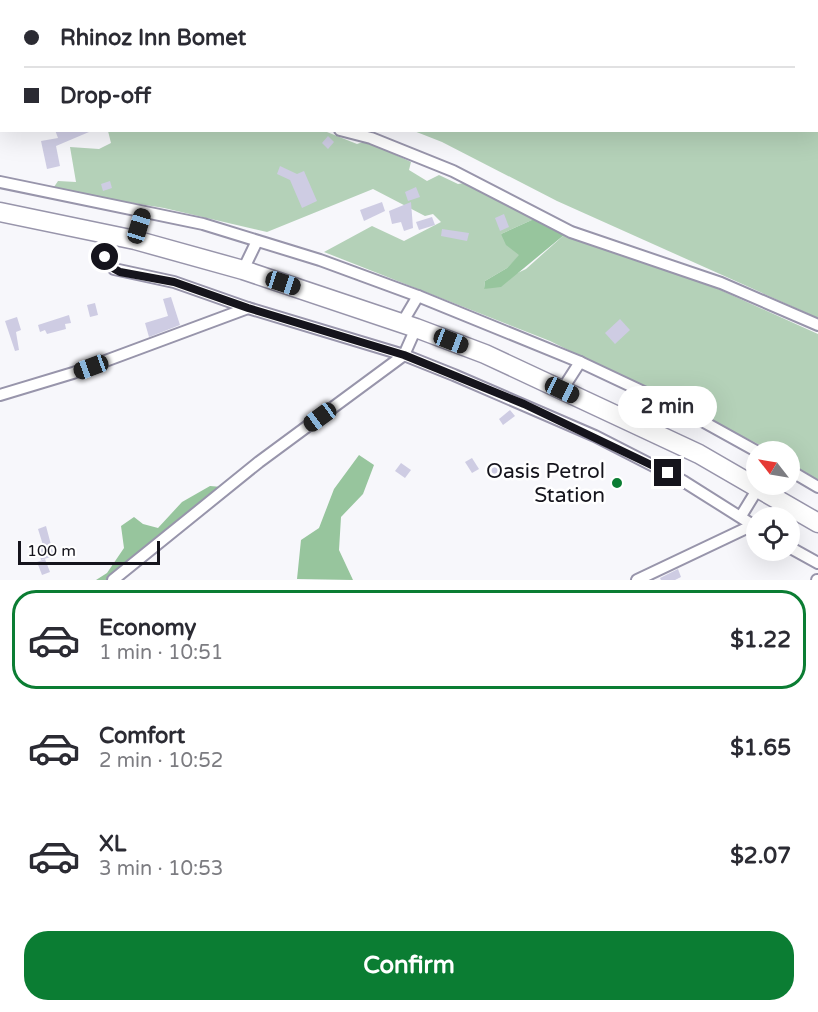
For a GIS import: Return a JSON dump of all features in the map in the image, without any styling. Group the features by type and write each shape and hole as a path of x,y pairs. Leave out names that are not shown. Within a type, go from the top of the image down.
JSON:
{"highway":[{"path":"0,212 135,240 243,270 409,326 485,354 699,454 746,479"},
{"path":"773,495 818,523"}],"street":[{"path":"348,132 370,138 453,171 571,232 710,279 818,325"},
{"path":"0,182 203,224 418,296 580,362 684,411 746,445"},
{"path":"135,240 143,212"},
{"path":"102,234 105,257 114,269 174,282 248,308 404,355 595,436 683,481 746,520"},
{"path":"243,270 257,241"},
{"path":"113,580 259,462 404,355 409,326 418,296"},
{"path":"0,395 73,373 248,308"},
{"path":"562,390 580,362"},
{"path":"800,476 818,487"},
{"path":"741,516 754,495"},
{"path":"637,580 746,530"},
{"path":"800,553 818,564"}],"green space":[{"path":"108,132 327,132 357,144 366,141 411,162 409,170 427,181 439,175 458,184 464,183 534,219 501,234 520,255 507,268 485,281 484,289 526,269 564,235 716,288 818,334 818,480 800,469 800,441 752,441 550,341 324,252 372,226 404,241 441,222 433,214 425,216 373,189 267,232 164,208 59,191 54,187 58,181 76,182 70,147 99,149 111,143"},
{"path":"417,132 818,132 818,318 557,201 442,142"},
{"path":"534,219 564,235 501,287 484,289 485,281 507,268 519,255 506,245 501,234"},
{"path":"359,455 374,465 363,494 341,517 339,550 353,580 297,579 301,540 319,528 334,489"},
{"path":"210,486 222,487 109,580 96,580 107,573 124,548 121,526 134,517 143,524 158,528 182,502"}],"building":[{"path":"56,132 89,132 56,146 60,166 47,169 41,141 58,138"},
{"path":"328,136 334,142 328,149 322,143"},
{"path":"280,166 297,174 304,171 317,201 302,208 290,180 277,174"},
{"path":"110,181 112,188 103,191 101,184"},
{"path":"416,187 420,197 408,201 405,192"},
{"path":"382,202 385,211 364,221 360,210"},
{"path":"411,202 413,228 404,231 401,222 392,224 389,211"},
{"path":"504,214 509,227 500,231 495,218"},
{"path":"432,217 435,225 419,230 416,222"},
{"path":"442,229 469,233 467,241 441,236"},
{"path":"171,297 180,325 149,337 145,323 168,316 163,299"},
{"path":"95,303 98,315 90,317 87,305"},
{"path":"69,315 71,323 65,324 66,329 47,334 45,330 40,332 38,325"},
{"path":"17,317 21,330 16,332 19,350 15,351 5,321"},
{"path":"620,319 630,330 615,344 605,333"},
{"path":"510,410 515,416 503,425 499,419"},
{"path":"472,458 479,469 472,473 465,462"},
{"path":"493,461 503,475 496,480 486,466"},
{"path":"401,463 411,470 405,478 395,471"},
{"path":"46,526 54,556 41,560 37,547 43,545 38,529"},
{"path":"45,559 50,572 42,575 37,562"},
{"path":"678,569 681,577 675,580 661,580 660,578"}],"place":[{"name":"Oasis Petrol Station","path":"617,483"}],"route":[{"path":"105,257 109,266 120,272 174,282 248,308 404,355 524,404 595,436 668,473"}]}
